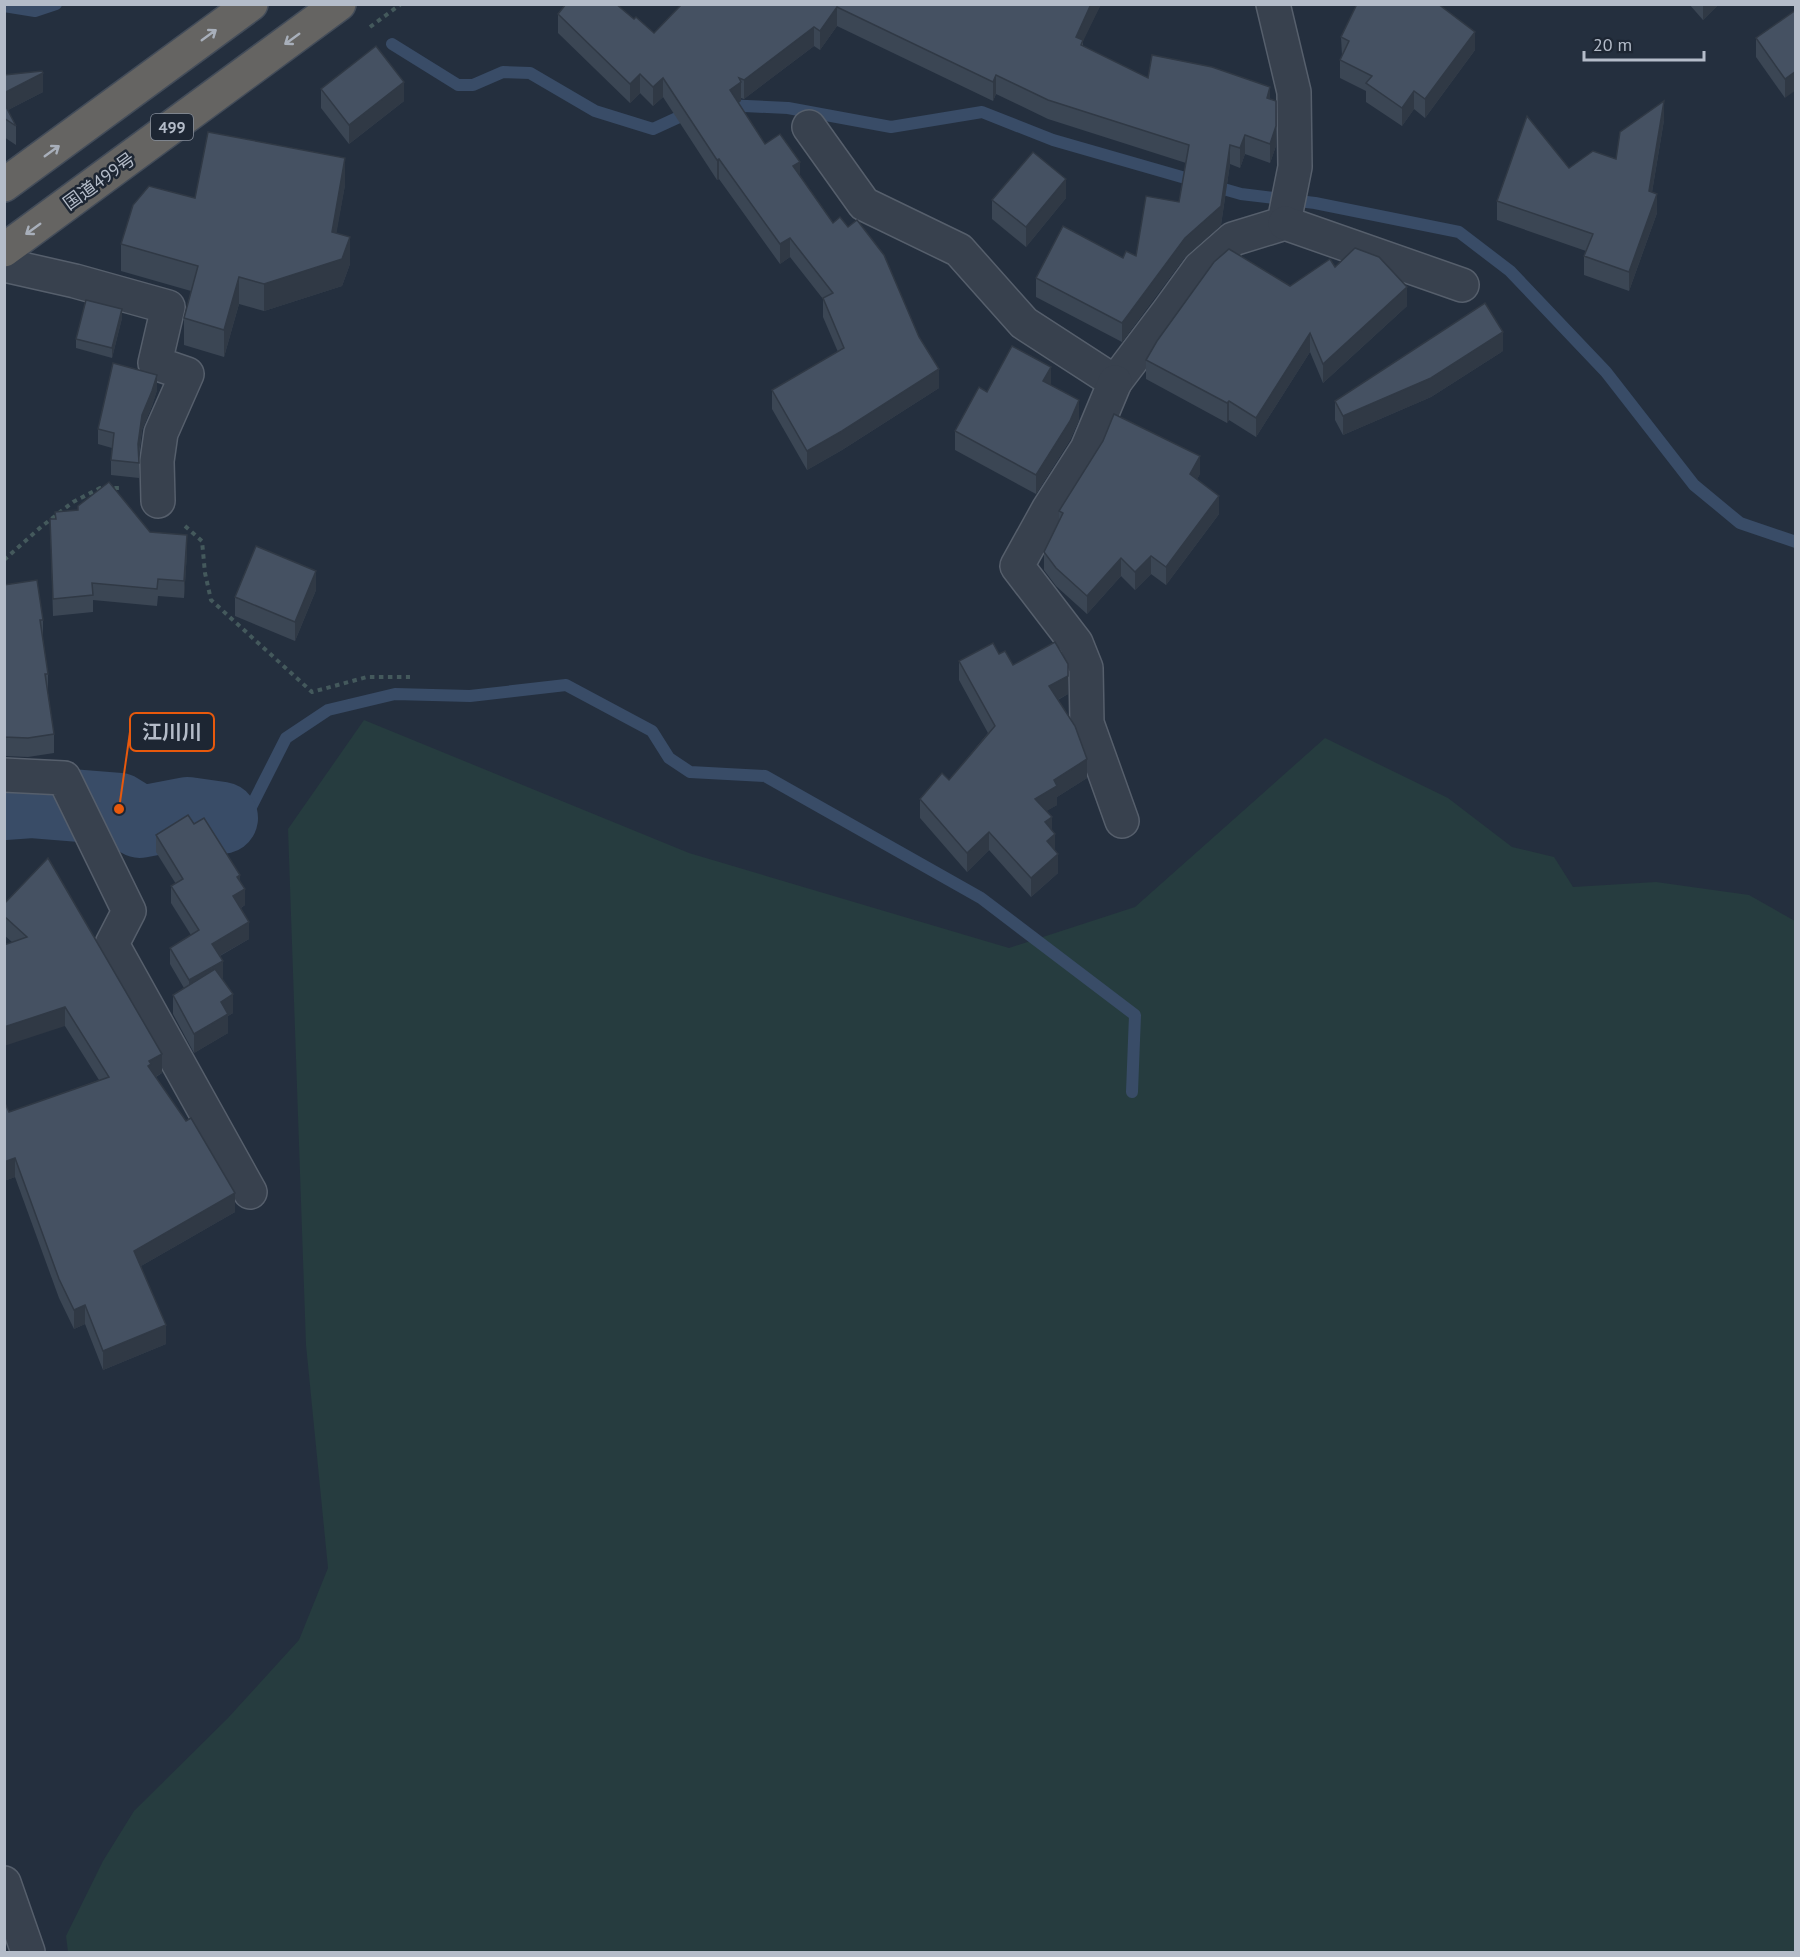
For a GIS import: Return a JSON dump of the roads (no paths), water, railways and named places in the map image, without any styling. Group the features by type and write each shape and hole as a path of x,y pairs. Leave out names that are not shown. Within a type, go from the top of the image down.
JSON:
{"highway":[{"path":"4,185 251,4"},
{"name":"国道499号","path":"4,250 339,4"}],"street":[{"path":"1122,821 1087,723 1086,668 1083,660 1076,644 1017,566 1048,510 1087,449 1115,382 1200,268 1233,239 1288,207 1295,167 1294,92 1273,4"},
{"path":"809,127 864,204 959,250 1024,322 1115,382"},
{"path":"1288,207 1462,285"},
{"path":"4,265 75,281 168,307 155,363 187,374 161,433 157,460 158,501"},
{"path":"4,775 64,778 129,911 112,944 250,1192"},
{"path":"4,1884 28,1953"}],"waterway":[{"path":"4,6 35,11 56,4"},
{"path":"392,44 458,85 473,85 503,72 530,73 595,111 653,129 690,112"},
{"path":"724,105 788,108 891,127 982,112 1053,140 1241,194 1315,203 1459,232 1510,271 1606,372 1694,485 1740,523 1796,542"},
{"path":"222,818 249,811 286,738 328,710 395,694 470,696 566,685 652,731 669,758 690,772 765,776 981,898 1135,1015 1132,1092"},
{"path":"4,804 32,802 119,809 140,822 187,813 222,818"}],"place":[{"name":"江川川","path":"119,809"}]}
